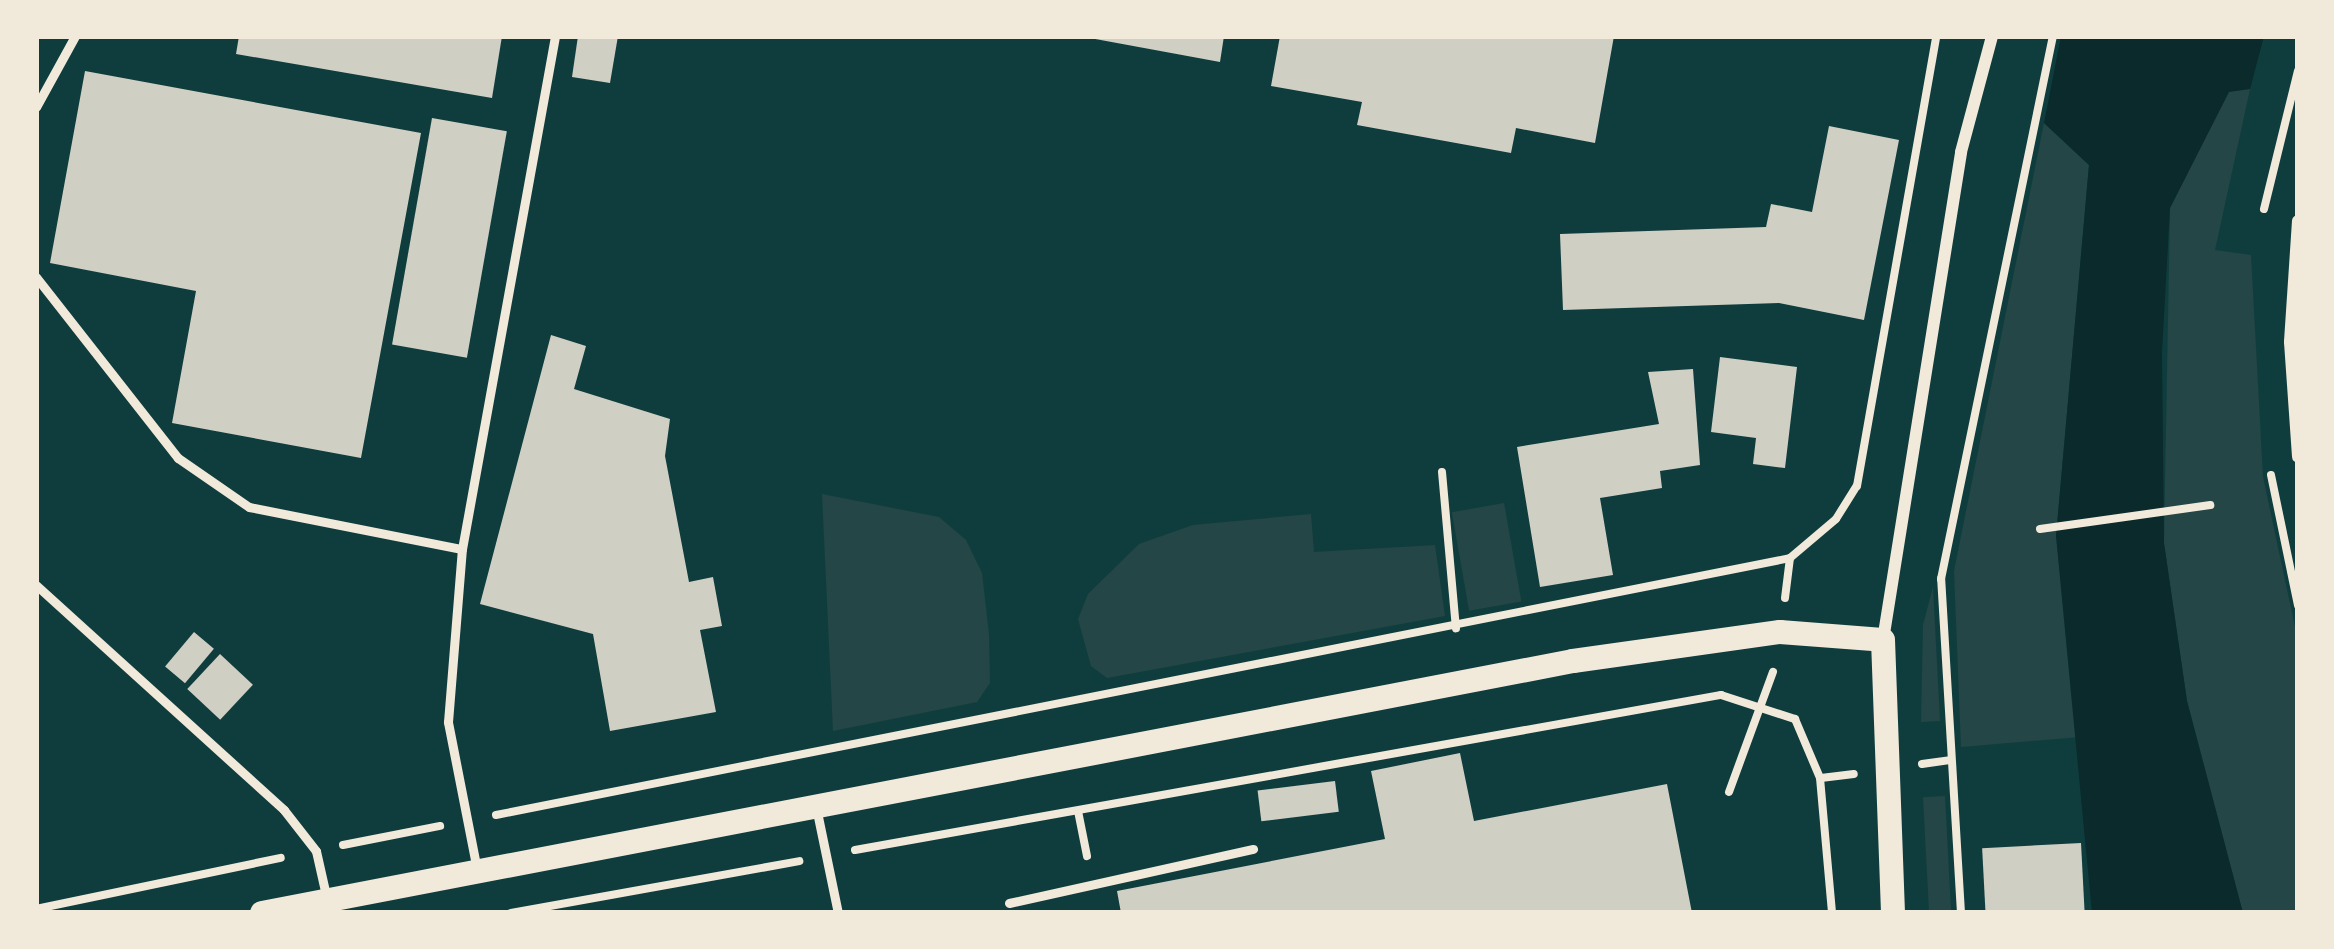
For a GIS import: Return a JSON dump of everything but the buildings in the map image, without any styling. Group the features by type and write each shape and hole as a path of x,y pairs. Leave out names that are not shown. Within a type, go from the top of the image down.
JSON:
{"main road":[{"path":"262,913 1713,639 1780,632 1883,640 1893,913"}],"street":[{"path":"1883,640 1961,152 1992,36"},
{"path":"2298,221 2290,342 2298,457"}],"lane":[{"path":"36,107 75,36"},
{"path":"477,870 448,722 462,549 555,36"},
{"path":"36,277 178,458 249,507 462,549"},
{"path":"36,585 284,810 316,851 327,900"},
{"path":"816,806 838,913"},
{"path":"1010,903 1253,849"}],"path":[{"path":"36,909 1790,558 1836,519 1857,486 1936,36"},
{"path":"1961,913 1941,579 2053,36"},
{"path":"1442,472 1456,628"},
{"path":"2040,529 2210,505"},
{"path":"511,913 1721,695 1767,706 1795,719 1820,778 1832,913"},
{"path":"1729,792 1767,706"}],"shaded area":[{"path":"2061,36 2264,36 2250,89 2229,92 2170,208 2162,352 2164,543 2187,701 2243,913 2092,913 2056,536 2089,165 2044,123"},
{"path":"2250,89 2215,250 2251,255 2263,477 2298,641 2298,913 2243,913 2187,701 2164,543 2170,208 2229,91"},
{"path":"2044,123 2089,165 2056,536 2080,737 1961,747 1954,571"},
{"path":"822,494 939,517 966,540 982,573 989,634 990,683 977,702 833,731"},
{"path":"1504,503 1521,601 1469,611 1452,512"},
{"path":"1311,514 1314,552 1435,545 1445,616 1107,678 1091,666 1078,619 1088,594 1139,544 1193,525"},
{"path":"1933,587 1940,721 1921,722 1923,625"},
{"path":"1945,796 1951,913 1929,913 1923,797"}]}
